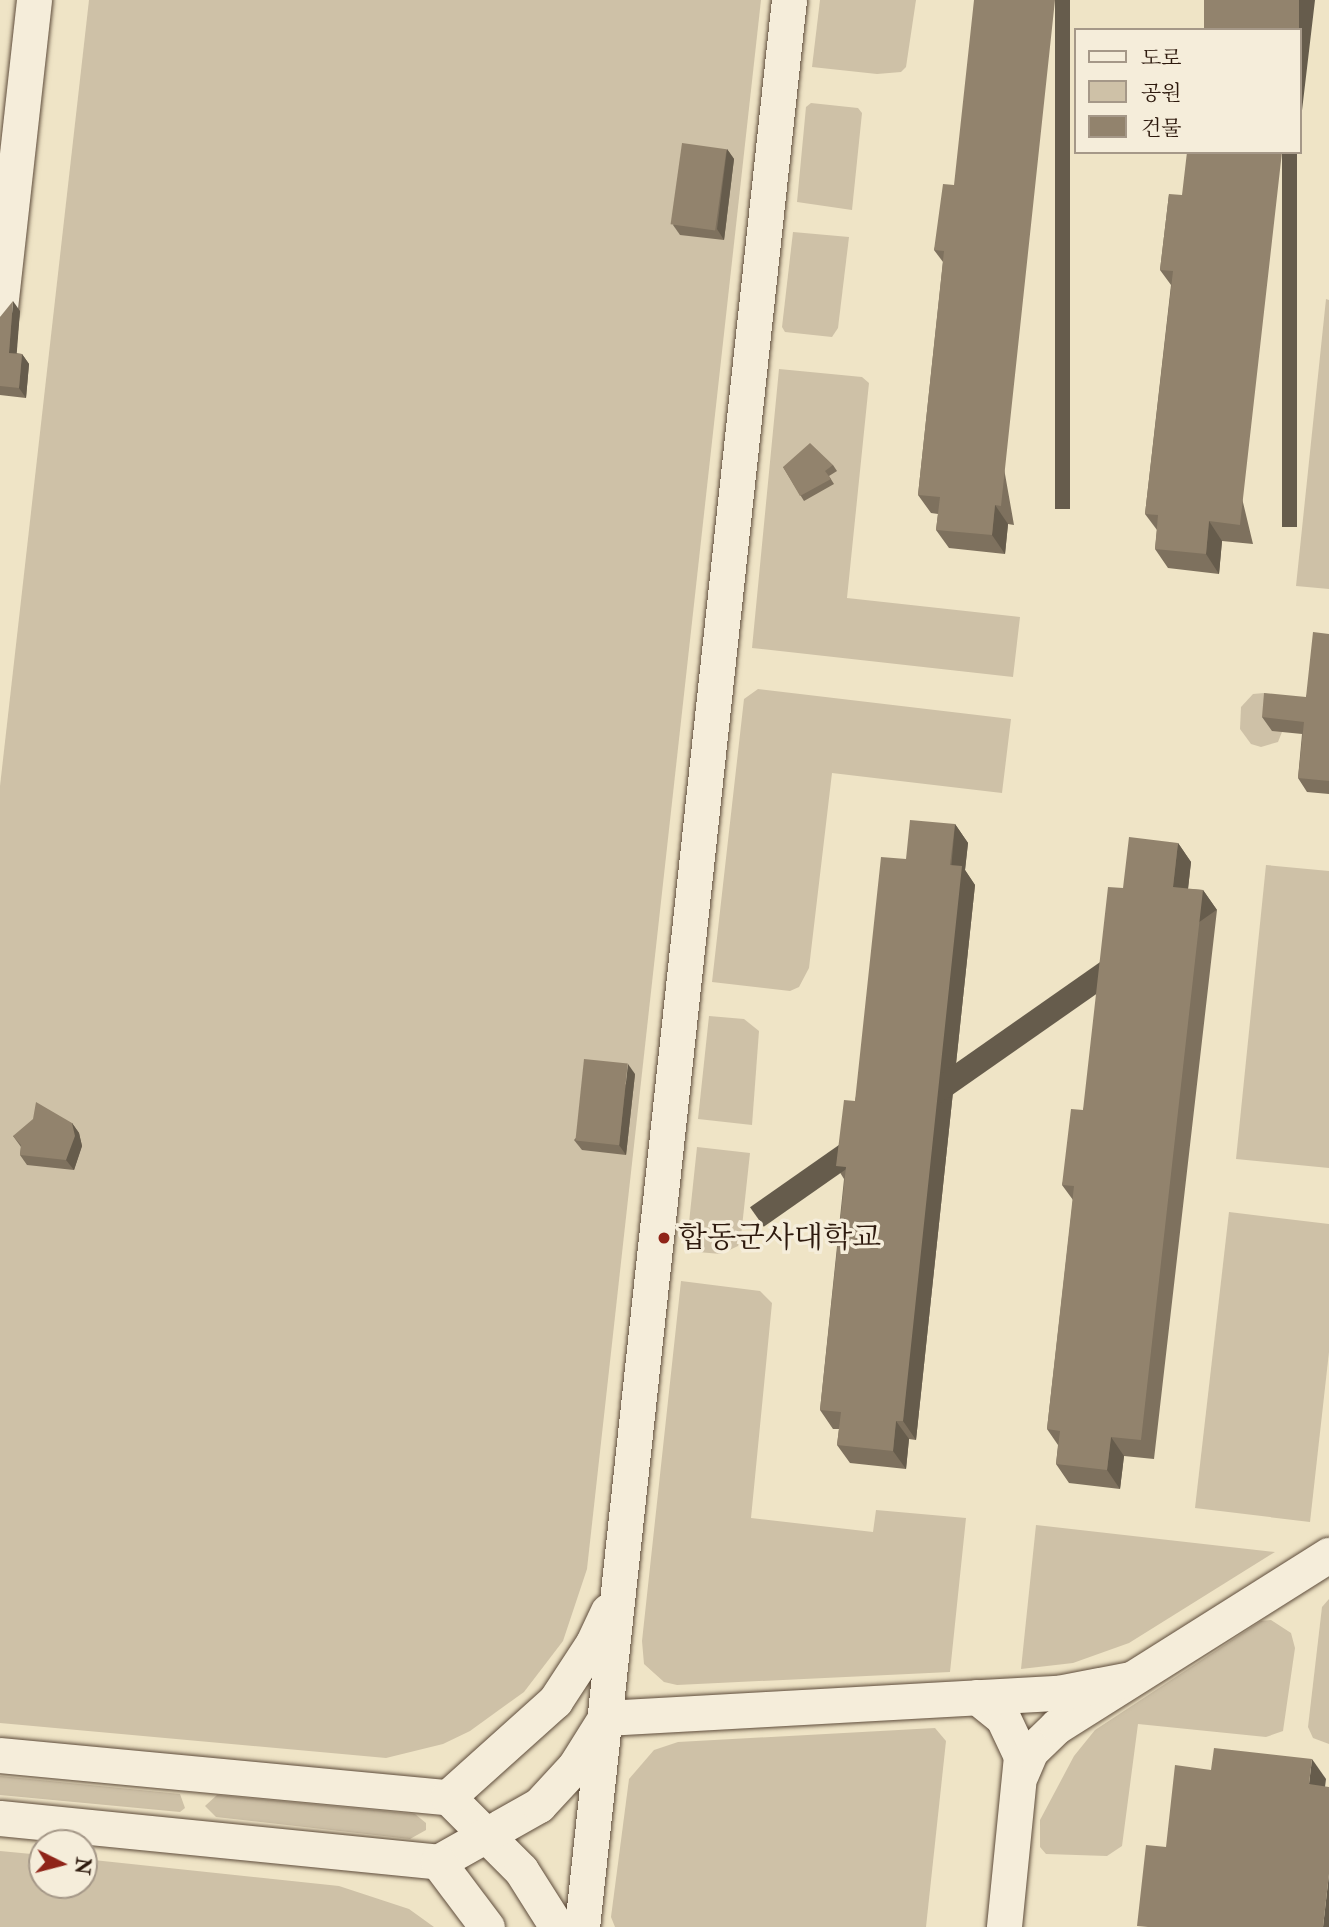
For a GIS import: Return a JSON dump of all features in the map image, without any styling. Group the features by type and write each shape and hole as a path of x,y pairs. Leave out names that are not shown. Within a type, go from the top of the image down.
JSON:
{"street":[{"path":"0,308 34,0"},
{"path":"582,1927 789,0"},
{"path":"1021,1774 1041,1740 1130,1679 1329,1555"},
{"path":"448,1797 555,1701 593,1643 619,1580"},
{"path":"606,1718 1084,1690 1130,1679"},
{"path":"977,1697 1003,1718 1015,1737 1021,1774 1003,1927"},
{"path":"0,1818 438,1862 490,1835 557,1789 606,1718"},
{"path":"0,1755 448,1797 490,1835 537,1891 557,1927"},
{"path":"438,1862 487,1927"}],"green space":[{"path":"89,0 761,0 587,1569 563,1641 524,1692 470,1731 443,1744 386,1758 0,1723 0,786"},
{"path":"820,0 916,0 906,67 901,72 877,74 812,67"},
{"path":"811,103 858,108 862,113 852,210 797,202 806,107"},
{"path":"793,232 849,237 838,328 832,337 785,332 782,327"},
{"path":"1326,299 1329,300 1329,589 1296,586"},
{"path":"779,369 862,377 869,383 847,598 1020,617 1013,677 752,648"},
{"path":"758,689 1011,719 1002,793 832,773 809,968 799,987 790,991 712,982 744,699"},
{"path":"1253,694 1275,696 1284,727 1278,742 1261,747 1251,744 1240,729 1241,707"},
{"path":"1266,865 1329,871 1329,1168 1236,1159"},
{"path":"709,1016 744,1019 759,1031 752,1125 698,1119"},
{"path":"697,1147 750,1153 741,1236 738,1246 721,1254 686,1251"},
{"path":"1229,1212 1329,1224 1329,1352 1310,1522 1195,1508"},
{"path":"681,1281 760,1291 772,1303 751,1518 873,1532 876,1510 966,1518 950,1672 677,1685 664,1682 644,1664 642,1641"},
{"path":"1036,1525 1275,1552 1129,1643 1073,1663 1021,1669"},
{"path":"1329,1599 1329,1744 1313,1738 1308,1727 1322,1607"},
{"path":"1271,1620 1291,1633 1295,1648 1283,1731 1266,1737 1138,1724 1122,1846 1107,1856 1046,1854 1040,1847 1040,1820 1074,1756 1095,1730 1261,1621"},
{"path":"935,1728 946,1741 926,1927 615,1927 611,1917 629,1779 654,1750 678,1742"},
{"path":"0,1776 180,1794 185,1808 180,1812 0,1795"},
{"path":"217,1795 415,1814 426,1823 426,1830 410,1839 216,1817 205,1806"},
{"path":"0,1851 28,1854 28,1899 98,1899 98,1860 339,1886 409,1909 434,1927 0,1927"}],"building":[{"path":"974,0 1055,0 1001,506 995,505 992,535 936,530 940,497 918,495 944,251 934,250 943,184 954,185"},
{"path":"1204,0 1299,0 1299,28 1204,28"},
{"path":"682,143 727,149 715,230 671,224"},
{"path":"1187,154 1282,154 1240,525 1209,521 1206,554 1155,549 1158,515 1145,514 1173,271 1160,270 1169,194 1182,195"},
{"path":"13,301 9,353 22,354 19,388 0,386 0,317"},
{"path":"810,443 833,465 825,471 831,479 800,496 783,467"},
{"path":"1313,632 1329,634 1329,781 1298,778 1304,722 1262,717 1264,693 1306,697"},
{"path":"910,820 955,824 950,865 962,866 903,1421 896,1421 893,1451 837,1445 841,1412 820,1410 846,1167 836,1166 844,1100 855,1101 881,857 906,859"},
{"path":"1129,837 1178,843 1173,887 1203,890 1141,1440 1111,1437 1107,1470 1056,1464 1060,1431 1047,1429 1074,1186 1062,1185 1071,1109 1083,1110 1108,887 1123,888"},
{"path":"584,1059 628,1064 619,1145 575,1141"},
{"path":"36,1102 72,1123 75,1136 66,1160 20,1155 21,1145 13,1136 33,1119"},
{"path":"1214,1748 1312,1759 1309,1784 1329,1787 1329,1874 1323,1927 1137,1926 1146,1845 1166,1847 1175,1765 1211,1770"}],"place":[{"name":"합동군사대학교","path":"664,1238"}]}
